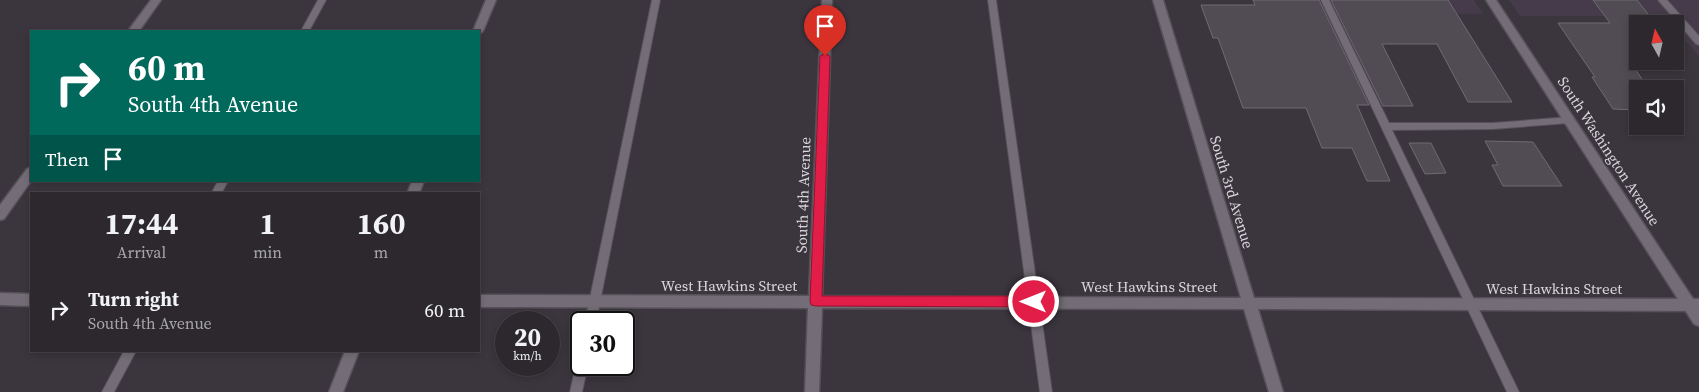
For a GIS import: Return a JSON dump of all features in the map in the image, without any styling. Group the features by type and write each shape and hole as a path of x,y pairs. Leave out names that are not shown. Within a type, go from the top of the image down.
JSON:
{"street":[{"path":"134,30 156,0"},
{"path":"478,30 491,0"},
{"name":"South 4th Avenue","path":"812,392 827,0"},
{"name":"South 3rd Avenue","path":"1158,0 1276,392"},
{"name":"South Washington Avenue","path":"1491,0 1569,120 1694,304 1699,320"},
{"path":"0,215 30,173"},
{"path":"0,299 30,300"},
{"name":"West Hawkins Street","path":"480,301 1694,304"},
{"path":"336,392 352,352"}],"lane":[{"path":"306,30 322,0"},
{"path":"593,311 656,0"},
{"path":"992,0 1046,392"},
{"path":"1325,0 1513,392"},
{"path":"1662,0 1699,42"},
{"path":"1386,127 1493,126 1569,120"},
{"path":"108,392 129,352"},
{"path":"576,392 580,376"}],"shaded area":[{"path":"1377,0 1474,0 1483,14 1384,13"},
{"path":"1509,0 1699,0 1699,57 1684,39 1684,15 1520,16"}],"building":[{"path":"1253,0 1319,0 1369,105 1357,105 1390,181 1367,181 1352,148 1322,148 1306,108 1243,108 1218,38 1213,38 1201,5 1255,5"},
{"path":"1331,0 1448,0 1512,102 1468,102 1437,44 1382,44 1413,106 1383,106"},
{"path":"1593,0 1637,0 1649,15 1629,15 1629,70 1636,70 1643,80 1629,80 1629,110 1613,109 1592,77 1595,77 1558,23 1610,23"},
{"path":"1485,141 1533,142 1562,186 1503,186 1492,165 1498,165"},
{"path":"1409,143 1431,143 1446,173 1425,174"}],"route":[{"path":"825,56 816,301 1034,302"}]}
